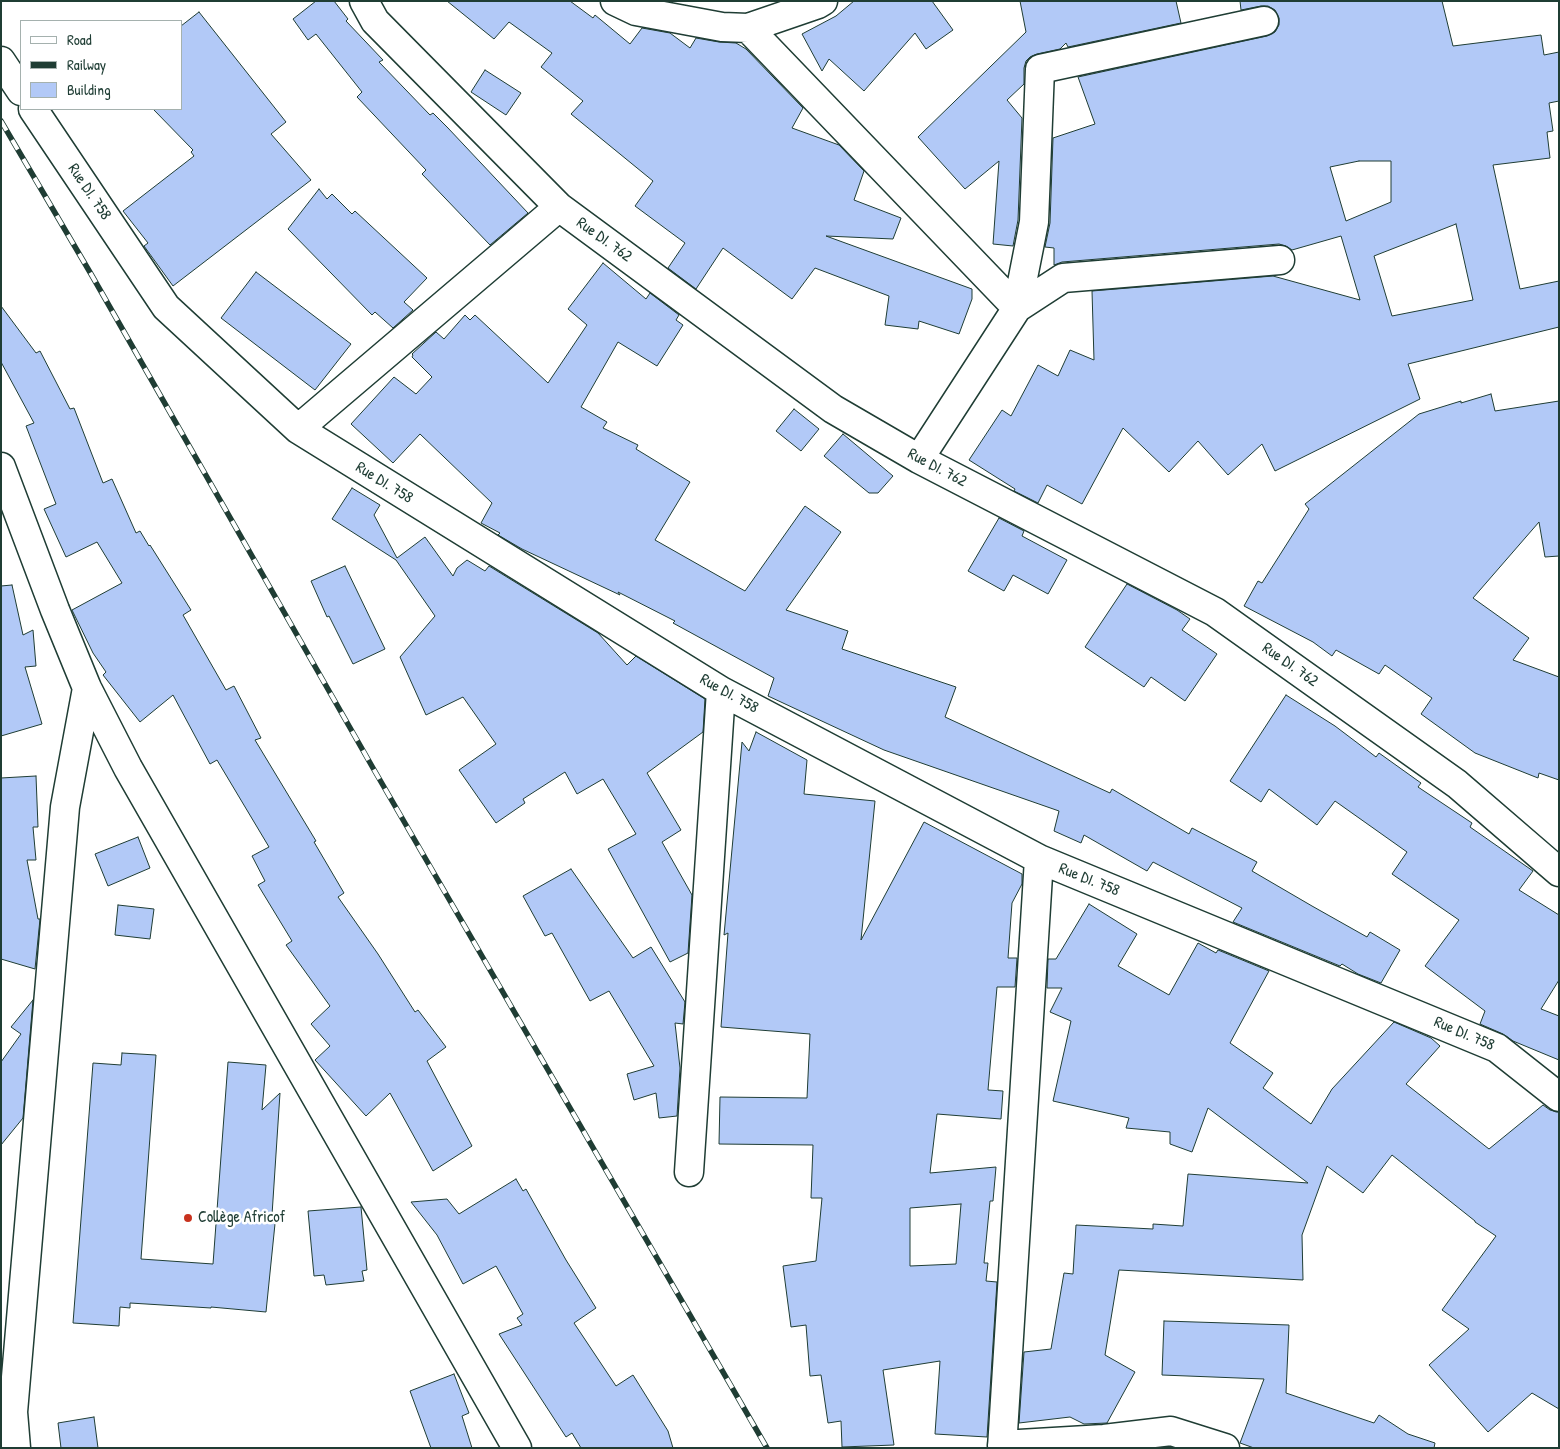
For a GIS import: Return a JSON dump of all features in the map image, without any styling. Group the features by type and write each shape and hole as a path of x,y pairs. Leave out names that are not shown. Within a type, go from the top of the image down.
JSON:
{"street":[{"name":"Rue DI. 762","path":"364,1 375,21 559,207 833,409 919,460 1215,612 1457,784 1559,872"},
{"path":"615,1 636,11 722,27 748,28 823,1"},
{"path":"919,460 1016,308 1034,222 1040,69 1264,21"},
{"path":"748,28 1016,308"},
{"path":"1,61 20,90"},
{"name":"Rue DI. 758","path":"34,110 166,308 298,429 721,691 1039,859 1497,1048 1559,1097"},
{"path":"298,429 559,207"},
{"path":"1016,308 1062,278 1280,260"},
{"path":"1,467 55,610 87,688 138,785 517,1448"},
{"path":"16,1448 7,1409 65,808 87,688"},
{"path":"689,1172 721,691"},
{"path":"1039,859 1002,1446 1104,1439 1171,1431 1225,1448"}],"building":[{"path":"316,1 334,1 348,19 346,21 383,60 379,62 430,115 433,113 448,128 528,213 490,245 422,174 426,170 357,97 362,92 316,34 308,40 293,19"},
{"path":"447,1 570,1 593,18 595,15 630,44 642,28 670,33 690,48 696,38 736,43 746,49 803,108 792,128 839,145 864,171 854,200 901,218 893,239 826,236 972,289 972,299 959,334 919,321 918,329 885,325 889,296 815,268 792,299 723,248 696,289 668,268 685,243 635,206 653,181 571,114 583,101 541,67 552,53 509,22 494,39"},
{"path":"854,1 932,1 953,30 926,49 915,33 864,91 829,59 822,71 802,34 836,16"},
{"path":"1020,1 1176,1 1181,23 1068,47 1066,43 1060,49 1037,54 1026,61 1024,84 1007,100 1022,118 1018,220 1013,246 993,244 999,161 965,189 918,137 1026,32"},
{"path":"1240,1 1442,1 1453,46 1541,35 1544,55 1559,52 1559,101 1549,103 1553,131 1547,132 1550,158 1493,165 1520,289 1559,281 1559,327 1408,364 1420,399 1275,471 1262,444 1228,475 1198,441 1169,472 1123,428 1082,504 1047,485 1038,503 1014,491 1015,489 969,460 1002,410 1011,416 1038,365 1058,376 1070,350 1094,360 1092,291 1273,276 1360,300 1341,236 1292,250 1279,244 1062,262 1054,265 1054,248 1045,247 1050,223 1053,138 1095,124 1078,77 1267,36 1275,32 1279,25 1279,18 1275,10 1268,6 1241,10","holes":["1359,161 1391,161 1391,202 1346,221 1330,167","1456,224 1473,300 1392,316 1374,256"]},
{"path":"199,12 286,122 271,134 311,180 173,286 144,246 148,243 123,211 194,156 191,152 193,150 154,110 182,110 182,25"},
{"path":"485,70 521,93 506,115 471,92"},
{"path":"319,189 327,199 332,194 352,214 355,211 427,278 404,302 413,310 393,328 375,312 372,315 288,229"},
{"path":"603,263 646,299 650,293 679,315 676,320 683,325 657,366 618,342 581,407 607,422 603,428 638,445 636,449 690,482 655,540 745,591 805,506 841,532 786,610 848,631 842,649 956,687 945,717 1110,793 1112,789 1189,834 1192,828 1257,862 1252,871 1367,937 1370,932 1400,950 1381,983 1358,974 1342,964 1340,966 1233,922 1242,908 1153,862 1147,871 1084,835 1081,843 1054,831 1059,811 884,750 768,696 774,678 673,623 675,621 618,592 620,595 522,549 498,535 500,533 481,523 492,503 420,434 393,463 351,424 394,377 416,394 432,377 412,357 412,354 436,332 444,339 465,315 470,320 475,315 548,383 587,325 568,309"},
{"path":"256,272 351,344 315,390 221,318"},
{"path":"1,306 36,353 40,351 70,409 74,408 103,483 112,479 136,533 140,531 150,545 191,610 183,615 226,690 234,686 261,738 255,740 316,841 314,842 344,893 338,897 378,954 415,1012 418,1010 446,1047 427,1061 472,1146 433,1171 390,1093 366,1116 315,1060 330,1046 311,1024 330,1006 286,945 292,941 258,885 265,881 252,856 269,847 217,760 210,764 173,695 140,722 103,675 106,672 93,653 72,610 122,583 97,542 66,557 44,509 56,504 26,426 34,423 1,362"},
{"path":"1491,394 1495,411 1559,401 1559,556 1545,557 1539,522 1473,598 1529,638 1513,660 1559,677 1559,780 1539,773 1538,778 1475,753 1421,714 1432,698 1385,665 1379,674 1336,650 1332,656 1313,642 1244,606 1258,581 1262,583 1309,509 1305,504 1419,414"},
{"path":"794,409 819,429 801,451 776,431"},
{"path":"843,434 893,476 878,493 869,493 824,456"},
{"path":"352,488 380,505 374,515 397,558 425,537 453,576 457,568 467,560 485,571 489,566 598,633 627,665 636,656 705,699 703,732 647,773 681,830 662,842 692,895 688,953 670,962 608,849 636,834 603,779 577,794 565,772 523,799 525,803 496,823 459,770 496,744 463,697 426,715 400,657 435,616 396,560 332,519"},
{"path":"999,518 1024,531 1022,536 1067,560 1048,594 1013,575 1004,591 968,571"},
{"path":"345,566 385,649 353,664 329,616 327,617 311,581"},
{"path":"1127,584 1177,610 1190,619 1182,630 1217,654 1185,701 1151,677 1144,687 1085,647"},
{"path":"12,585 23,635 33,630 36,666 25,667 42,724 1,736 1,586"},
{"path":"1286,695 1335,726 1376,757 1379,753 1421,783 1418,787 1472,823 1470,827 1533,871 1519,890 1559,915 1559,980 1541,1009 1559,1016 1559,1060 1513,1041 1503,1034 1480,1024 1485,1011 1425,966 1459,920 1392,874 1407,852 1335,801 1317,825 1269,789 1261,802 1230,781"},
{"path":"756,732 807,760 804,794 875,801 861,940 924,822 1022,874 1022,884 1012,903 1008,958 1017,958 1015,987 997,987 988,1090 1003,1091 1001,1119 937,1114 930,1173 996,1167 993,1201 990,1201 984,1263 988,1263 986,1281 997,1282 987,1437 935,1434 940,1361 883,1370 894,1445 842,1447 841,1421 828,1423 821,1375 810,1376 806,1325 791,1327 783,1266 816,1261 822,1198 811,1198 813,1145 719,1144 720,1097 807,1098 810,1034 721,1027 728,933 724,935 742,742 749,751","holes":["961,1204 956,1264 910,1266 910,1208"]},
{"path":"36,776 38,827 33,827 36,860 27,860 38,919 40,919 35,969 1,959 1,778"},
{"path":"138,837 150,868 108,886 95,854"},
{"path":"571,869 633,958 651,947 685,1002 683,1024 675,1023 680,1068 677,1116 659,1118 656,1093 634,1100 627,1074 654,1066 609,991 590,1001 552,933 545,936 523,896"},
{"path":"1089,904 1137,934 1118,966 1169,995 1198,943 1216,953 1218,950 1269,971 1230,1043 1273,1073 1263,1088 1311,1124 1332,1089 1394,1022 1431,1038 1440,1046 1406,1084 1489,1149 1543,1105 1550,1110 1559,1112 1559,1409 1532,1393 1488,1432 1429,1365 1469,1329 1442,1310 1496,1236 1475,1222 1392,1155 1363,1193 1327,1166 1302,1235 1303,1280 1119,1270 1105,1355 1135,1372 1107,1423 1084,1424 1070,1417 1019,1423 1024,1352 1051,1349 1064,1273 1073,1274 1076,1225 1153,1229 1153,1224 1183,1226 1188,1174 1308,1183 1208,1108 1192,1152 1170,1144 1170,1132 1126,1128 1129,1118 1053,1101 1071,1021 1050,1012 1062,988 1047,988 1048,959 1056,959"},
{"path":"118,905 154,909 150,939 115,935"},
{"path":"33,1000 23,1118 1,1145 1,1062 21,1034 11,1027"},
{"path":"122,1053 156,1055 141,1259 213,1264 228,1062 266,1065 262,1110 280,1093 272,1215 276,1214 266,1312 130,1303 130,1308 120,1307 119,1326 73,1323 93,1063 121,1065"},
{"path":"516,1179 523,1191 526,1189 566,1260 596,1308 574,1323 616,1386 633,1375 668,1431 673,1448 581,1448 572,1433 566,1437 499,1334 522,1325 517,1318 523,1314 496,1266 463,1284 437,1235 411,1202 447,1199 459,1214"},
{"path":"361,1207 367,1270 362,1271 364,1281 326,1285 324,1275 314,1276 308,1211"},
{"path":"1164,1321 1289,1325 1286,1393 1374,1423 1379,1415 1408,1434 1435,1443 1434,1448 1254,1448 1240,1443 1264,1379 1162,1375"},
{"path":"454,1374 469,1413 462,1416 472,1448 431,1448 410,1391"},
{"path":"94,1417 98,1448 61,1448 58,1423"}],"railway":[{"path":"1,121 767,1448"}],"place":[{"name":"Collège Africof","path":"188,1218"}]}
